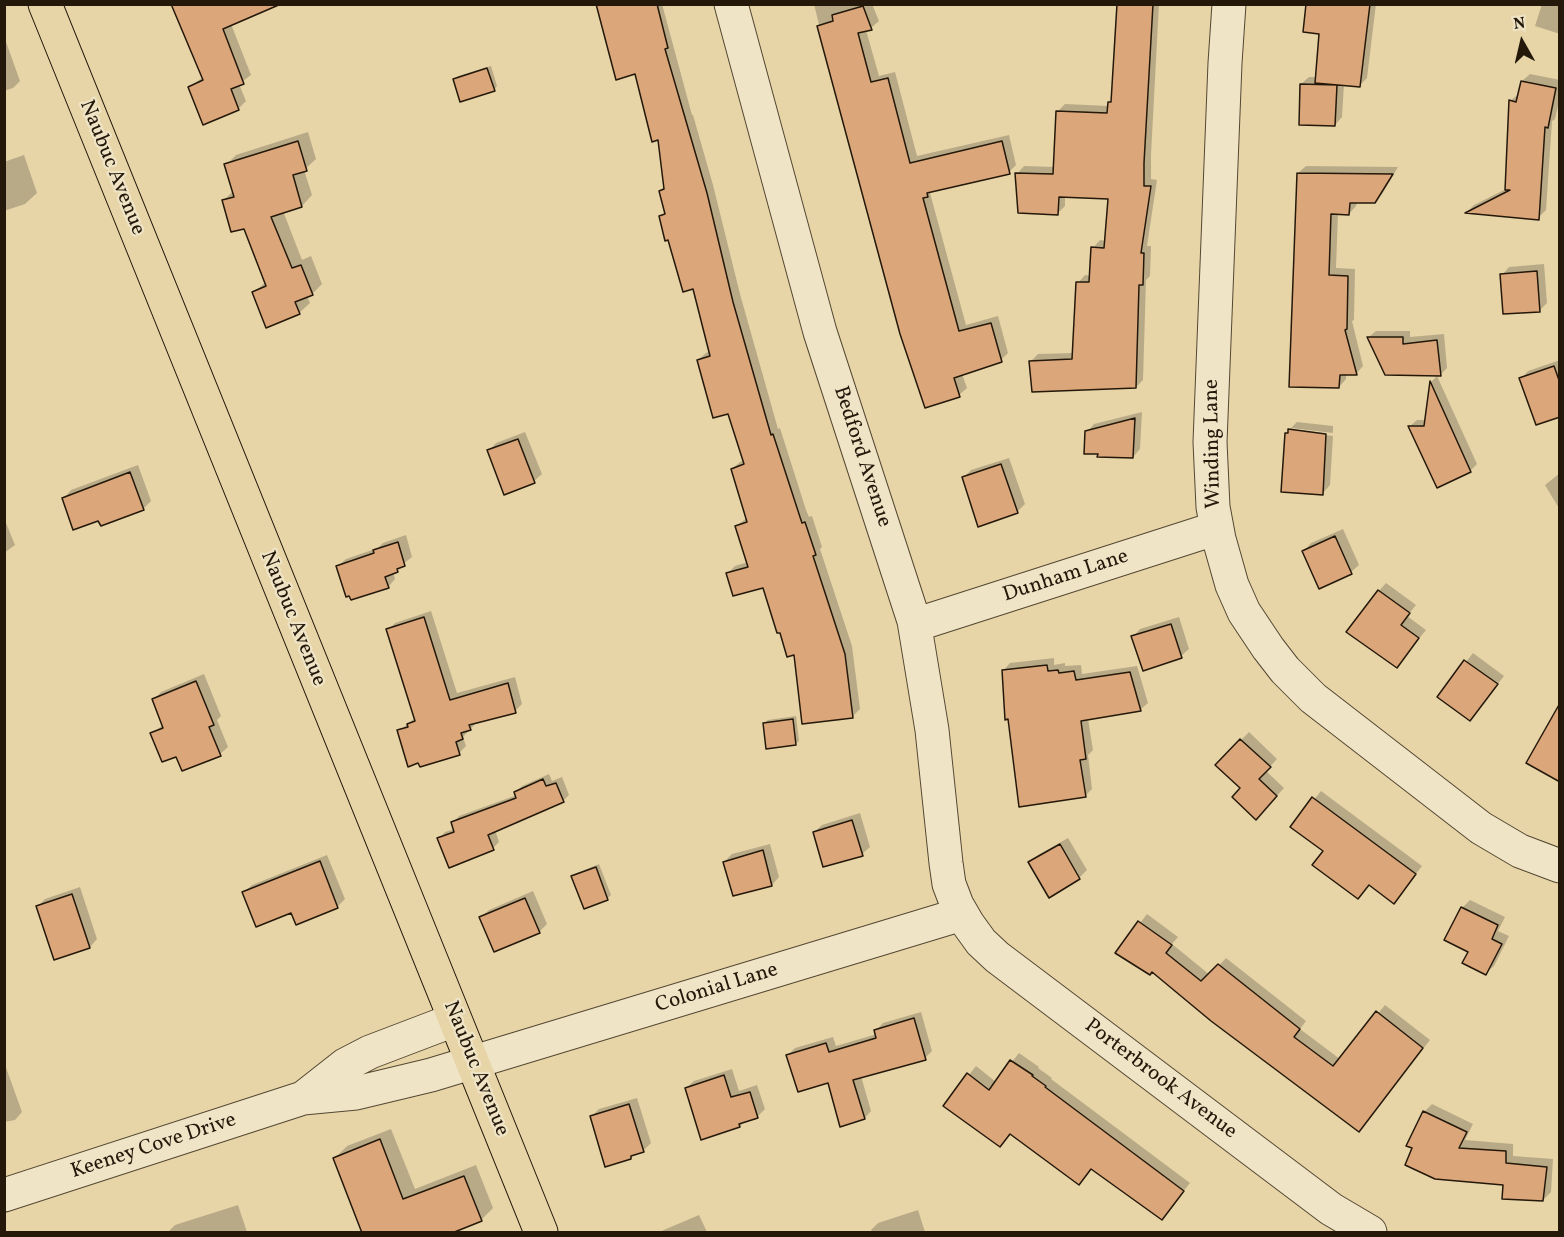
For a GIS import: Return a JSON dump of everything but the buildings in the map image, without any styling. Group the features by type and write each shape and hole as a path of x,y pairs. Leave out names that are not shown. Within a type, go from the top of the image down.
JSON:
{"main road":[{"name":"Naubuc Avenue","path":"45,4 541,1233"}],"street":[{"name":"Bedford Avenue","path":"731,4 820,332 907,593 915,625 929,708 949,884 962,914"},
{"name":"Winding Lane","path":"1229,4 1210,475 1217,528 1232,585 1244,612 1285,670 1313,698 1481,828 1520,850 1560,866"},
{"name":"Dunham Lane","path":"915,625 1217,528"},
{"name":"Colonial Lane","path":"472,1064 962,914"},
{"name":"Porterbrook Avenue","path":"962,914 981,942 997,957 1331,1209 1370,1233"},
{"name":"Keeney Cove Drive","path":"303,1098 345,1065 370,1052 454,1020"},
{"name":"Keeney Cove Drive","path":"4,1195 303,1098 383,1088 472,1064"}]}
